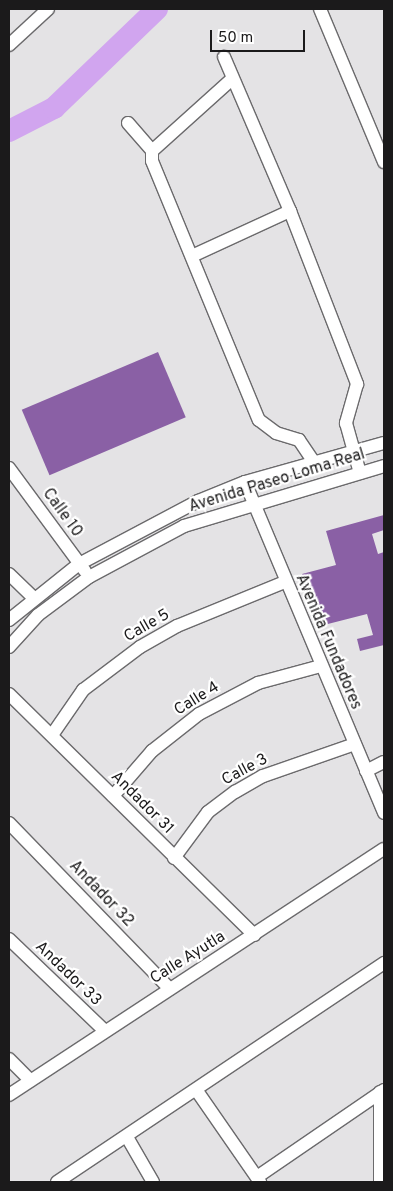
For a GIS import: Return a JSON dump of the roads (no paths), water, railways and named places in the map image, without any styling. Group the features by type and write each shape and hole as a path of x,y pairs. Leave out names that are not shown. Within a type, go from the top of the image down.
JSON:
{"street":[{"path":"9,45 48,9"},
{"path":"320,9 384,162"},
{"path":"224,57 290,211 357,384 346,422 356,450 360,473"},
{"path":"152,151 232,79"},
{"path":"128,123 152,151 152,161 259,420 276,433 299,440 314,462"},
{"path":"192,256 290,211"},
{"name":"Avenida Paseo Loma Real","path":"9,620 34,598 79,564 198,501 245,482 384,442"},
{"name":"Avenida Paseo Loma Real","path":"9,647 38,616 89,577 122,557 184,526 384,466"},
{"name":"Calle 10","path":"9,468 89,577"},
{"name":"Avenida Fundadores","path":"245,482 285,582 384,813"},
{"path":"114,544 122,557"},
{"path":"9,574 34,598"},
{"name":"Calle 5","path":"52,735 83,690 140,646 178,626 285,582"},
{"name":"Calle 4","path":"113,796 152,751 199,714 258,683 321,666"},
{"name":"Andador 31","path":"9,694 254,935"},
{"name":"Calle 3","path":"174,858 208,812 235,792 263,776 355,744"},
{"path":"366,771 384,762"},
{"name":"Andador 32","path":"9,823 169,988"},
{"name":"Calle Ayutla","path":"9,1095 384,848"},
{"name":"Andador 33","path":"9,939 105,1031"},
{"path":"57,1182 127,1137 384,963"},
{"path":"9,1059 30,1080"},
{"path":"197,1090 259,1180 382,1091"},
{"path":"380,1182 382,1091"},
{"path":"127,1137 152,1182"}],"waterway":[{"path":"9,131 54,108 157,9"}]}
